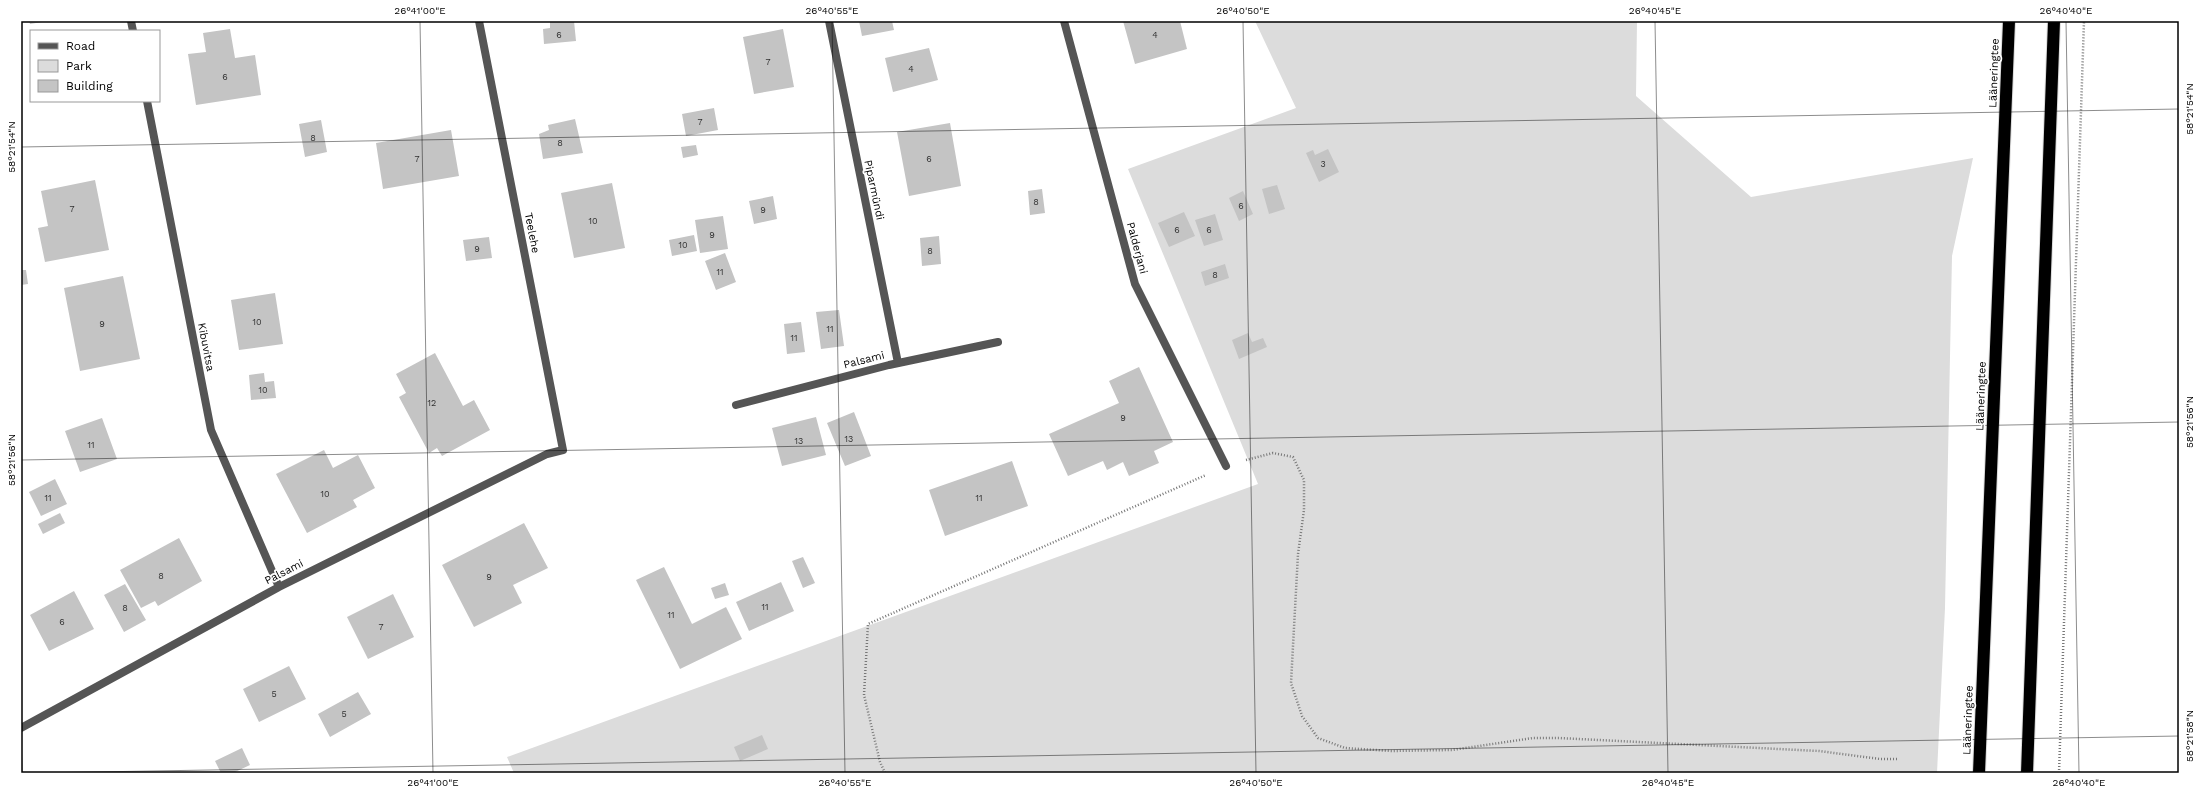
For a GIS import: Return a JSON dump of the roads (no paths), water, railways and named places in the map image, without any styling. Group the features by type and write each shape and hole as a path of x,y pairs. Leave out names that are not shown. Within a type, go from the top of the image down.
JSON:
{"highway":[{"name":"Lääneringtee","path":"1979,773 2009,21"},
{"path":"2027,773 2054,21"}],"street":[{"name":"Teelehe","path":"479,21 563,450"},
{"name":"Piparmündi","path":"829,21 898,363"},
{"name":"Palderjani","path":"1064,21 1135,284 1226,466"},
{"name":"Kibuvitsa","path":"147,102 211,430 279,587"},
{"name":"Palsami","path":"736,405 898,363 998,342"},
{"name":"Palsami","path":"21,728 279,587 546,454 563,450"}]}
